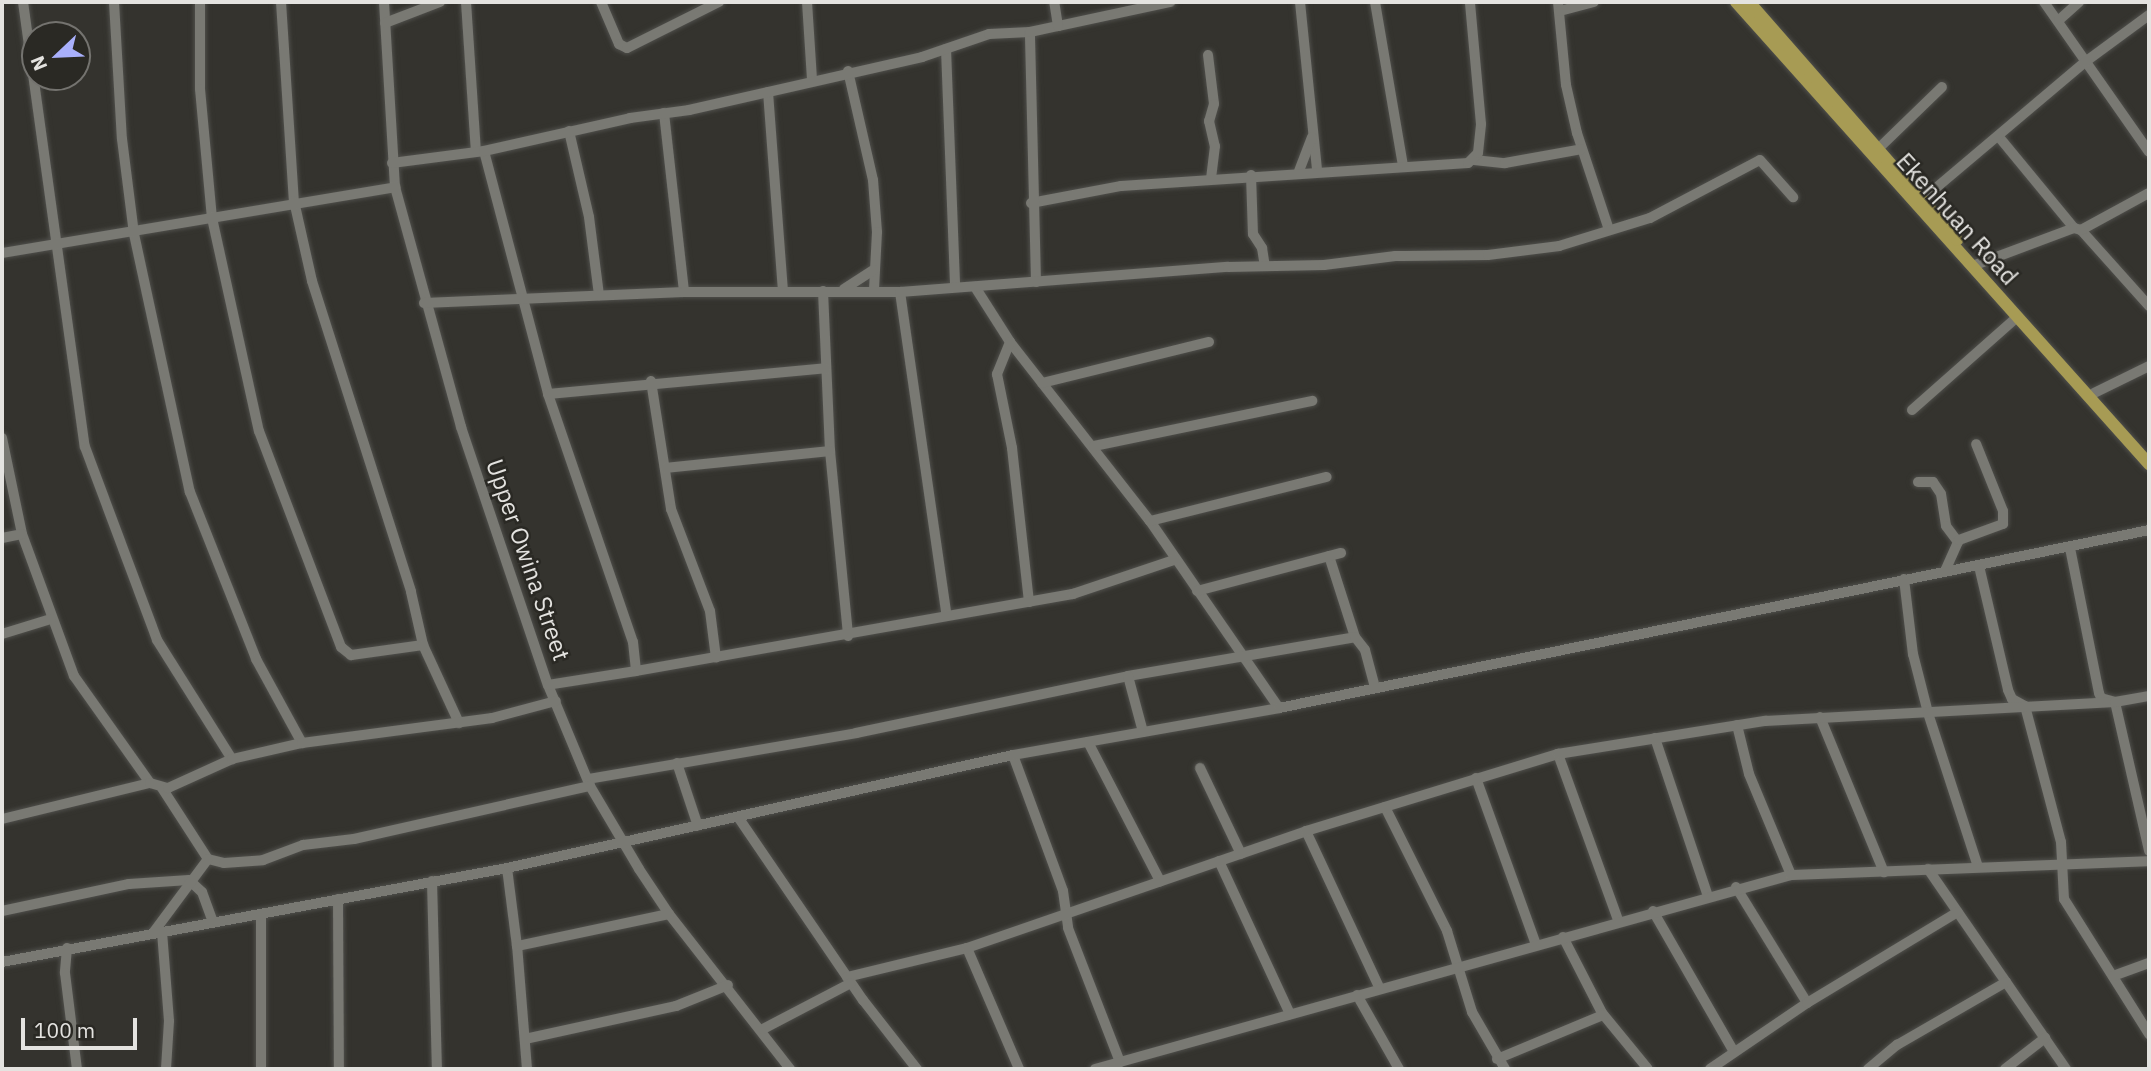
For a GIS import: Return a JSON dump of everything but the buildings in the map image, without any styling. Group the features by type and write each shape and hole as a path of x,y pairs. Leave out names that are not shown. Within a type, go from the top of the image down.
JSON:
{"main road":[{"name":"Ekenhuan Road","path":"1736,2 2149,464"},
{"name":"Ekenhuan Road","path":"1749,2 1924,198 1975,265 1989,275 2149,452"}],"street":[{"path":"23,2 54,247 85,447 157,640 232,760"},
{"path":"114,2 122,139 134,233 190,492 256,659 302,743"},
{"path":"200,2 200,89 212,218 259,431 341,647 351,655 423,645"},
{"path":"281,2 294,201 312,281 411,592 423,645 459,723"},
{"name":"Upper Owina Street","path":"384,2 395,187 424,303 548,685 589,782 669,914 763,1029 790,1069"},
{"path":"385,23 440,2"},
{"path":"466,2 480,152 548,394 614,578 633,642 636,671"},
{"path":"601,2 619,44 627,48 719,2"},
{"path":"807,2 812,79"},
{"path":"1055,2 1058,26"},
{"path":"392,163 480,152 569,131 768,92 812,79 946,49 989,34 1030,32 1170,2"},
{"path":"1300,2 1317,170"},
{"path":"1376,2 1403,166"},
{"path":"1470,2 1481,124 1474,160"},
{"path":"1594,2 1559,6 1566,85 1582,149 1609,230"},
{"path":"2043,2 2059,20 2085,62 2149,152"},
{"path":"2059,20 2079,2"},
{"path":"1924,198 2085,62 2149,15"},
{"path":"1030,32 1034,103 1031,203 1036,282"},
{"path":"946,49 955,286"},
{"path":"1208,55 1214,104 1209,121 1214,146 1211,178"},
{"path":"848,71 873,180 877,232 874,289"},
{"path":"1878,149 1942,87"},
{"path":"768,92 783,291"},
{"path":"664,113 684,292"},
{"path":"569,131 589,218 599,295"},
{"path":"1299,171 1312,137"},
{"path":"1999,137 2077,229 2149,306"},
{"path":"1031,203 1121,186 1474,160 1505,163 1582,149"},
{"path":"424,303 684,292 874,289 900,292 955,286 975,287 1559,247 1684,204 1760,160 1793,197"},
{"path":"1251,175 1253,233 1262,248 1265,266"},
{"path":"2,253 134,233 294,201 395,187"},
{"path":"1975,265 2077,229 2149,193"},
{"path":"841,290 873,270"},
{"path":"975,287 1010,342 1150,521 1279,708"},
{"path":"823,291 830,451 848,636"},
{"path":"900,292 946,613"},
{"path":"1912,411 2017,317"},
{"path":"1010,342 997,373 997,384 1012,448 1029,602"},
{"path":"1042,383 1209,342"},
{"path":"2094,393 2149,366"},
{"path":"548,394 651,381 826,369"},
{"path":"651,381 671,509 710,611 716,658"},
{"path":"1094,446 1312,401"},
{"path":"1945,571 1958,542 2003,524 2003,511 1976,444"},
{"path":"3,445 22,534 74,676 150,783 162,788 208,859 224,863 263,860 303,845 354,839 677,763 959,713 1128,676 1355,637"},
{"path":"665,468 830,451"},
{"path":"1150,521 1327,477"},
{"path":"1918,482 1933,482 1941,494 1946,526 1958,542"},
{"path":"2,962 506,868 626,844 1013,755 1279,708 1904,579 2148,533"},
{"path":"2,537 22,534"},
{"path":"2070,548 2099,693 2101,698 2115,702"},
{"path":"1197,591 1341,553"},
{"path":"1329,556 1355,637 1365,650 1375,688"},
{"path":"548,685 848,636 946,613 1073,594 1174,559"},
{"path":"1979,566 2008,690 2012,699 2025,706 2061,842 2060,864 2064,899 2073,917 2144,1017 2149,1034"},
{"path":"1904,579 1913,654 1928,713 1978,867"},
{"path":"2,634 51,619"},
{"path":"1128,676 1143,732"},
{"path":"763,1029 849,980 967,948 1067,911 1306,831 1558,754 1737,725 1820,717 2115,702 2149,696"},
{"path":"162,788 232,760 302,743 459,723 556,701"},
{"path":"2115,702 2149,851"},
{"path":"1820,717 1884,872"},
{"path":"1737,725 1749,774 1791,875"},
{"path":"1655,738 1708,896"},
{"path":"1087,742 1160,881"},
{"path":"1558,754 1618,920"},
{"path":"1013,755 1063,891 1068,928 1121,1062"},
{"path":"677,763 698,826"},
{"path":"1200,768 1241,854"},
{"path":"1476,778 1536,945"},
{"path":"2,819 150,783"},
{"path":"1385,807 1447,931 1455,968 1497,1059 1505,1069"},
{"path":"738,817 849,980 917,1069"},
{"path":"1306,831 1380,989"},
{"path":"166,1069 169,1021 157,933 208,859"},
{"path":"1219,861 1290,1014"},
{"path":"1095,1069 1736,887 1791,875 2149,861"},
{"path":"506,868 517,946 527,1069"},
{"path":"1928,869 2066,1069"},
{"path":"432,881 437,1069"},
{"path":"2,911 129,884 194,882"},
{"path":"194,882 213,922"},
{"path":"1736,887 1807,1003"},
{"path":"338,899 339,1069"},
{"path":"1653,911 1733,1050"},
{"path":"1710,1069 1733,1050 1807,1003 1958,912"},
{"path":"261,914 261,1069"},
{"path":"517,946 669,914"},
{"path":"1563,937 1604,1015 1648,1069"},
{"path":"67,948 65,973 77,1069"},
{"path":"967,948 1019,1069"},
{"path":"2113,976 2149,963"},
{"path":"1868,1069 1897,1045 2006,982"},
{"path":"524,1040 676,1006 728,985"},
{"path":"1357,995 1399,1069"},
{"path":"1497,1059 1604,1015"},
{"path":"2006,1069 2045,1038"}]}
